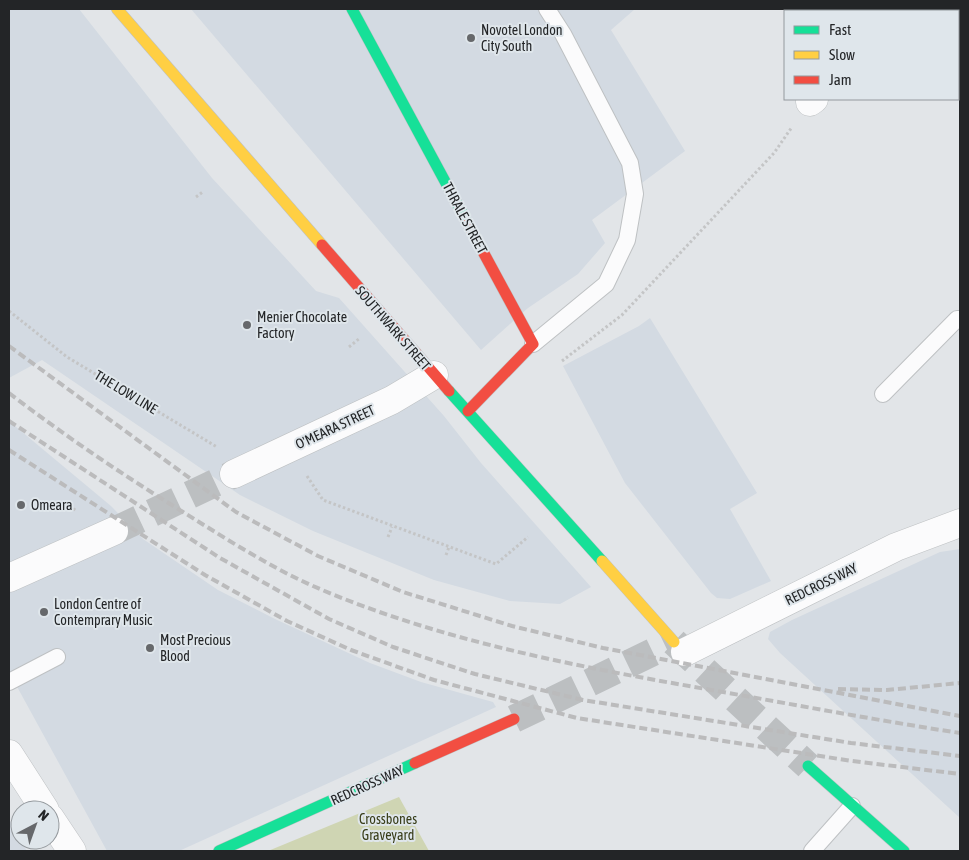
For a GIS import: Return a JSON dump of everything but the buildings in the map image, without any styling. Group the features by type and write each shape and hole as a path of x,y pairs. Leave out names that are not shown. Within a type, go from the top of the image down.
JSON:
{"main road":[{"name":"SOUTHWARK STREET","path":"117,9 434,375 680,647"},
{"name":"THRALE STREET","path":"352,9 533,344"},
{"path":"468,411 533,344"},
{"name":"REDCROSS WAY","path":"219,851 514,719"},
{"path":"808,766 904,851"}],"street":[{"name":"O'MEARA STREET","path":"242,470 412,390 434,375"},
{"name":"REDCROSS WAY","path":"680,647 896,547 960,523"},
{"path":"9,578 114,531"},
{"path":"9,754 38,800"},
{"path":"60,833 72,851"}],"lane":[{"path":"533,344 606,284 627,240 635,194 630,163 563,34 547,9"},
{"path":"883,394 957,319 960,320"},
{"path":"9,682 57,656"},
{"path":"812,851 852,806"}],"path":[{"path":"533,344 559,363 622,315 774,153 812,101"},
{"path":"196,197 204,191"},
{"name":"THE LOW LINE","path":"9,311 67,357 242,470"},
{"path":"349,347 363,336"},
{"path":"289,448 323,500 392,527 496,564 528,537"},
{"path":"388,537 392,527"},
{"path":"446,554 449,547"}],"shaded area":[{"path":"9,9 79,9 212,178 316,291 339,298 444,416 481,463 591,587 560,604 510,601 434,580 313,531 240,495 42,360 9,378"},
{"path":"191,9 635,9 611,30 685,151 592,220 605,243 578,274 528,308 481,350"},
{"path":"650,318 757,493 730,509 771,581 730,599 717,598 711,593 625,483 563,366 639,326"},
{"path":"9,421 111,506 143,539 218,590 370,663 421,682 493,702 496,707 179,851 107,851 9,672"},
{"path":"960,549 960,818 780,653 768,639 770,632 792,620 940,552"},
{"path":"9,819 10,850 27,851 9,851"}],"green space":[{"name":"Crossbones Graveyard","path":"399,797 429,851 268,851"}],"tunnel":[{"path":"114,531 234,474"},
{"path":"514,719 674,642"},
{"path":"674,642 808,766"}],"railway":[{"path":"9,346 236,512 318,556 403,592 512,626 603,648 960,716"},
{"path":"9,393 51,425 116,469 231,542 296,578 360,605 408,622 556,661 960,733"},
{"path":"9,421 220,558 329,619 393,647 475,674 583,700 851,743 960,756"},
{"path":"9,450 205,575 287,621 351,650 434,680 577,718 852,761 960,774"},
{"path":"838,689 887,690 960,683"}],"traffic: fast":[{"path":"352,9 468,224"},
{"path":"449,391 602,561"},
{"path":"219,851 415,763"},
{"path":"808,766 904,851"}],"traffic: slow":[{"path":"117,9 322,245"},
{"path":"602,561 674,642"}],"traffic: jam":[{"path":"468,224 533,344 468,411"},
{"path":"322,245 449,391"},
{"path":"415,763 514,719"}],"place":[{"name":"Novotel London City South","path":"471,38"},
{"name":"Menier Chocolate Factory","path":"247,325"},
{"name":"Omeara","path":"21,505"},
{"name":"London Centre of Contemprary Music","path":"44,612"},
{"name":"Most Precious Blood","path":"150,648"}]}
